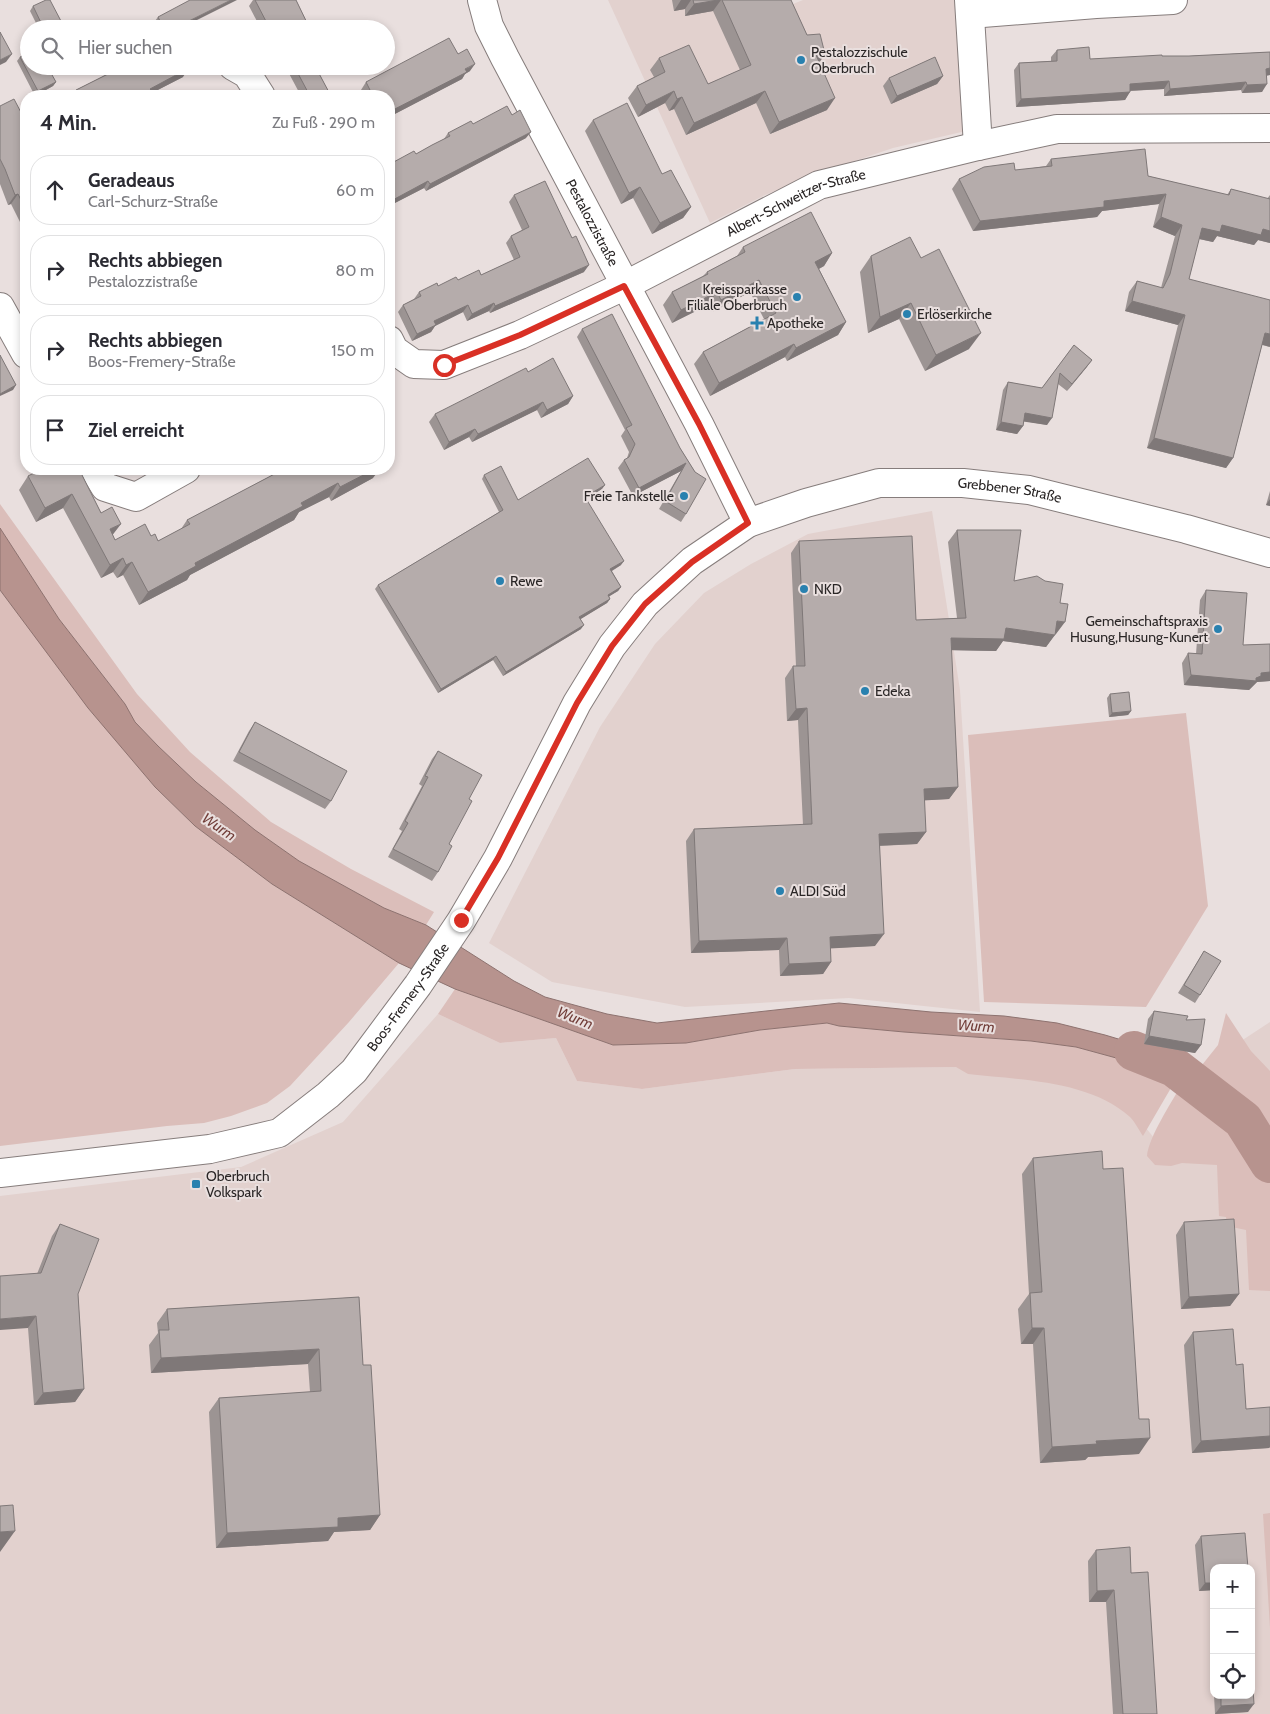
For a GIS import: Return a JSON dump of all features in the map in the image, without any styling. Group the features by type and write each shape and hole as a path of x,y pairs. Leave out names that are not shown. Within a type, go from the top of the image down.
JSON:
{"street":[{"name":"Pestalozzistraße","path":"482,0 489,26 504,58 699,424 748,523"},
{"path":"978,146 969,7 1173,0"},
{"path":"249,75 257,90"},
{"name":"Albert-Schweitzer-Straße","path":"395,351 414,364 444,365 520,335 624,286 819,185 978,146 1058,129 1270,128"},
{"path":"0,307 20,343"},
{"path":"98,475 105,487 136,497 175,475"},
{"name":"Grebbener Straße","path":"748,523 806,503 880,484 963,483 1029,490 1270,553"},
{"name":"Boos-Fremery-Straße","path":"0,1173 210,1149 279,1133 328,1095 354,1071 418,985 454,931 498,858 577,703 612,646 645,604 692,562 748,523"}],"shaded area":[{"name":"Pestalozzischule Oberbruch","path":"608,0 791,0 793,4 803,0 964,0 970,130 893,148 819,173 765,195 710,223"},
{"path":"0,504 137,694 190,752 271,822 351,869 434,912 426,925 384,908 299,861 255,830 196,782 158,746 135,722 125,704 59,619 0,528"},
{"path":"932,511 960,690 980,1012 849,998 685,1007 552,982 489,943 600,727 655,644 704,593 751,564 808,534"},
{"path":"0,590 155,787 195,826 272,884 399,963 349,1022 290,1086 267,1103 204,1123 0,1146"},
{"path":"1186,713 1208,906 1146,1007 984,1002 968,735"},
{"path":"455,989 613,1045 686,1043 760,1030 827,1023 839,1026 1031,1041 1076,1047 1131,1062 1175,1081 1143,1136 1130,1117 1113,1105 1095,1096 1074,1089 1031,1080 968,1074 956,1067 795,1069 642,1089 577,1081 556,1038 500,1043 438,1014"},
{"path":"1226,1013 1251,1051 1270,1071 1270,1143 1264,1139 1254,1125 1251,1116 1233,1096 1198,1070 1218,1045"},
{"path":"438,1014 500,1043 556,1038 577,1081 642,1089 795,1069 956,1067 1039,1076 1120,1096 1163,1149 1235,1045 1270,1022 1270,1714 0,1714 0,1196 241,1167 343,1122"},
{"path":"1181,1085 1198,1094 1218,1110 1270,1180 1270,1291 1249,1290 1246,1230 1227,1226 1226,1217 1219,1216 1217,1165 1182,1163 1171,1166 1155,1165 1147,1156 1156,1130"},
{"path":"1270,1513 1270,1628 1263,1514"}],"water":[{"path":"0,528 59,619 125,704 135,722 196,782 255,830 299,861 384,908 426,925 514,981 545,997 607,1014 657,1023 839,1003 931,1012 1004,1016 1057,1023 1105,1035 1155,1050 1192,1064 1175,1081 1131,1062 1076,1047 1031,1041 839,1026 827,1023 760,1030 686,1043 613,1045 455,989 399,963 272,884 195,826 155,787 88,708 0,590"},
{"path":"1198,1070 1233,1096 1251,1116 1254,1125 1264,1139 1270,1143 1270,1180 1218,1110 1198,1094 1181,1085"}],"building":[{"path":"50,0 60,20 40,20 33,6"},
{"path":"190,0 231,0 191,20 160,20 158,17"},
{"path":"255,0 296,0 306,20 265,20"},
{"path":"693,0 718,0 694,4"},
{"path":"722,0 791,0 807,35 820,34 825,54 816,55 835,98 779,122 765,91 694,123 682,97 677,99 674,91 646,105 637,86 665,72 659,58 689,45 708,84 751,65"},
{"path":"0,32 12,54 0,60"},
{"path":"449,38 458,54 467,49 475,64 465,69 467,72 395,109 395,90 370,90 366,82 379,75 395,75 395,67"},
{"path":"1089,47 1090,59 1270,52 1270,68 1266,69 1267,84 1247,85 1246,82 1170,89 1169,81 1130,84 1130,92 1021,99 1019,63 1057,61 1057,50"},
{"path":"935,57 943,76 897,96 889,78"},
{"path":"30,75 52,75 56,82 37,90"},
{"path":"106,75 176,75 151,90 76,90"},
{"path":"299,75 320,75 328,90 307,90"},
{"path":"14,99 20,110 20,198 18,194 15,195 0,159 0,106"},
{"path":"627,103 662,174 671,170 691,207 660,223 640,187 629,193 593,120"},
{"path":"507,106 512,115 520,110 531,132 430,184 428,181 395,199 395,161 414,151 416,154 450,136 448,133 471,121 473,124"},
{"path":"1145,149 1148,176 1229,195 1231,189 1270,199 1270,231 1263,229 1261,235 1222,225 1220,232 1202,228 1189,279 1270,300 1270,334 1265,333 1233,458 1154,438 1185,315 1132,301 1137,281 1163,288 1170,274 1182,225 1161,217 1166,194 1104,201 1104,207 980,221 959,179 984,167 1014,163 1015,170 1052,166 1051,159"},
{"path":"545,181 572,238 576,236 589,265 495,306 494,303 472,314 468,305 434,321 436,325 417,334 403,305 421,296 419,292 437,283 438,286 456,277 458,280 479,270 481,275 520,257 511,236 529,227 514,195"},
{"path":"811,212 832,253 815,262 846,322 796,348 794,344 719,383 703,352 776,313 759,280 721,300 717,292 681,310 672,292 708,274 707,272 745,252 743,247"},
{"name":"Erlöserkirche","path":"910,237 921,258 939,249 981,333 936,355 911,303 880,317 871,256"},
{"path":"612,314 680,448 695,472 706,479 686,514 665,501 686,463 639,488 624,460 629,457 635,444 626,428 632,425 582,329"},
{"path":"1074,345 1092,360 1072,384 1060,373 1052,418 1025,413 1023,426 1001,422 1008,382 1042,388"},
{"path":"0,355 16,385 0,394"},
{"path":"553,358 573,396 547,410 543,402 478,434 475,429 449,442 435,414 526,368 528,372"},
{"name":"Rewe","path":"588,458 605,485 585,497 624,561 610,569 621,587 608,595 610,599 579,617 584,625 506,672 496,656 441,689 378,585 503,510 484,475 501,466 518,500"},
{"path":"82,475 101,513 112,507 121,524 110,529 115,540 145,524 151,536 155,534 158,541 190,524 187,520 273,475 363,475 340,487 338,483 301,503 303,506 195,563 196,566 148,592 132,562 126,565 123,558 110,565 72,494 45,508 28,476"},
{"path":"957,530 1021,530 1014,581 1037,576 1045,581 1063,584 1060,603 1068,604 1065,622 1057,621 1055,635 1006,628 1004,639 951,638 958,787 924,789 926,832 879,834 884,934 830,937 831,962 789,964 787,938 699,941 694,829 812,824 807,708 796,709 793,666 805,666 799,541 912,536 916,620 966,618"},
{"path":"1206,590 1247,593 1243,645 1270,644 1270,672 1261,673 1261,676 1256,678 1256,681 1191,675 1188,653 1202,654"},
{"path":"1129,692 1131,711 1112,713 1110,694"},
{"path":"255,722 347,771 331,801 239,752"},
{"path":"438,751 482,775 469,799 472,801 449,844 452,846 438,872 393,849 408,823 405,821 428,777 425,776"},
{"path":"1204,951 1221,961 1200,995 1184,985"},
{"path":"1154,1011 1188,1016 1186,1020 1205,1019 1201,1045 1149,1036"},
{"path":"1102,1151 1103,1169 1123,1168 1139,1419 1149,1419 1150,1438 1096,1441 1097,1444 1052,1447 1044,1328 1032,1328 1030,1293 1042,1292 1033,1158"},
{"path":"1234,1219 1239,1294 1189,1297 1184,1222"},
{"path":"60,1224 99,1239 78,1294 84,1389 43,1393 36,1316 0,1319 0,1276 41,1273"},
{"path":"359,1297 363,1365 371,1365 380,1515 338,1518 338,1527 227,1533 219,1398 321,1391 319,1349 161,1358 159,1330 169,1330 167,1309"},
{"path":"1233,1329 1236,1365 1243,1364 1246,1409 1270,1407 1270,1436 1201,1441 1193,1332"},
{"path":"13,1505 15,1531 0,1532 0,1506"},
{"path":"1245,1533 1248,1564 1210,1564 1210,1583 1205,1583 1201,1536"},
{"path":"1130,1547 1131,1573 1148,1572 1157,1714 1123,1714 1114,1590 1097,1591 1096,1550"},
{"path":"1221,1699 1254,1699 1254,1704 1221,1706"}],"waterway":[{"name":"Wurm","path":"1134,1051 1174,1067 1243,1120 1270,1163"}],"place":[{"name":"Pestalozzischule Oberbruch","path":"801,60"},
{"name":"Kreissparkasse Filiale Oberbruch","path":"797,297"},
{"name":"Erlöserkirche","path":"907,314"},
{"name":"Apotheke","path":"757,323"},
{"name":"Freie Tankstelle","path":"684,496"},
{"name":"Rewe","path":"500,581"},
{"name":"NKD","path":"804,589"},
{"name":"Gemeinschaftspraxis Husung,Husung-Kunert","path":"1218,629"},
{"name":"Edeka","path":"865,691"},
{"name":"ALDI Süd","path":"780,891"},
{"name":"Oberbruch Volkspark","path":"196,1184"}],"route":[{"path":"444,365 520,335 624,286 699,424 748,523 692,562 645,604 612,646 577,703 498,858 461,920"}]}
